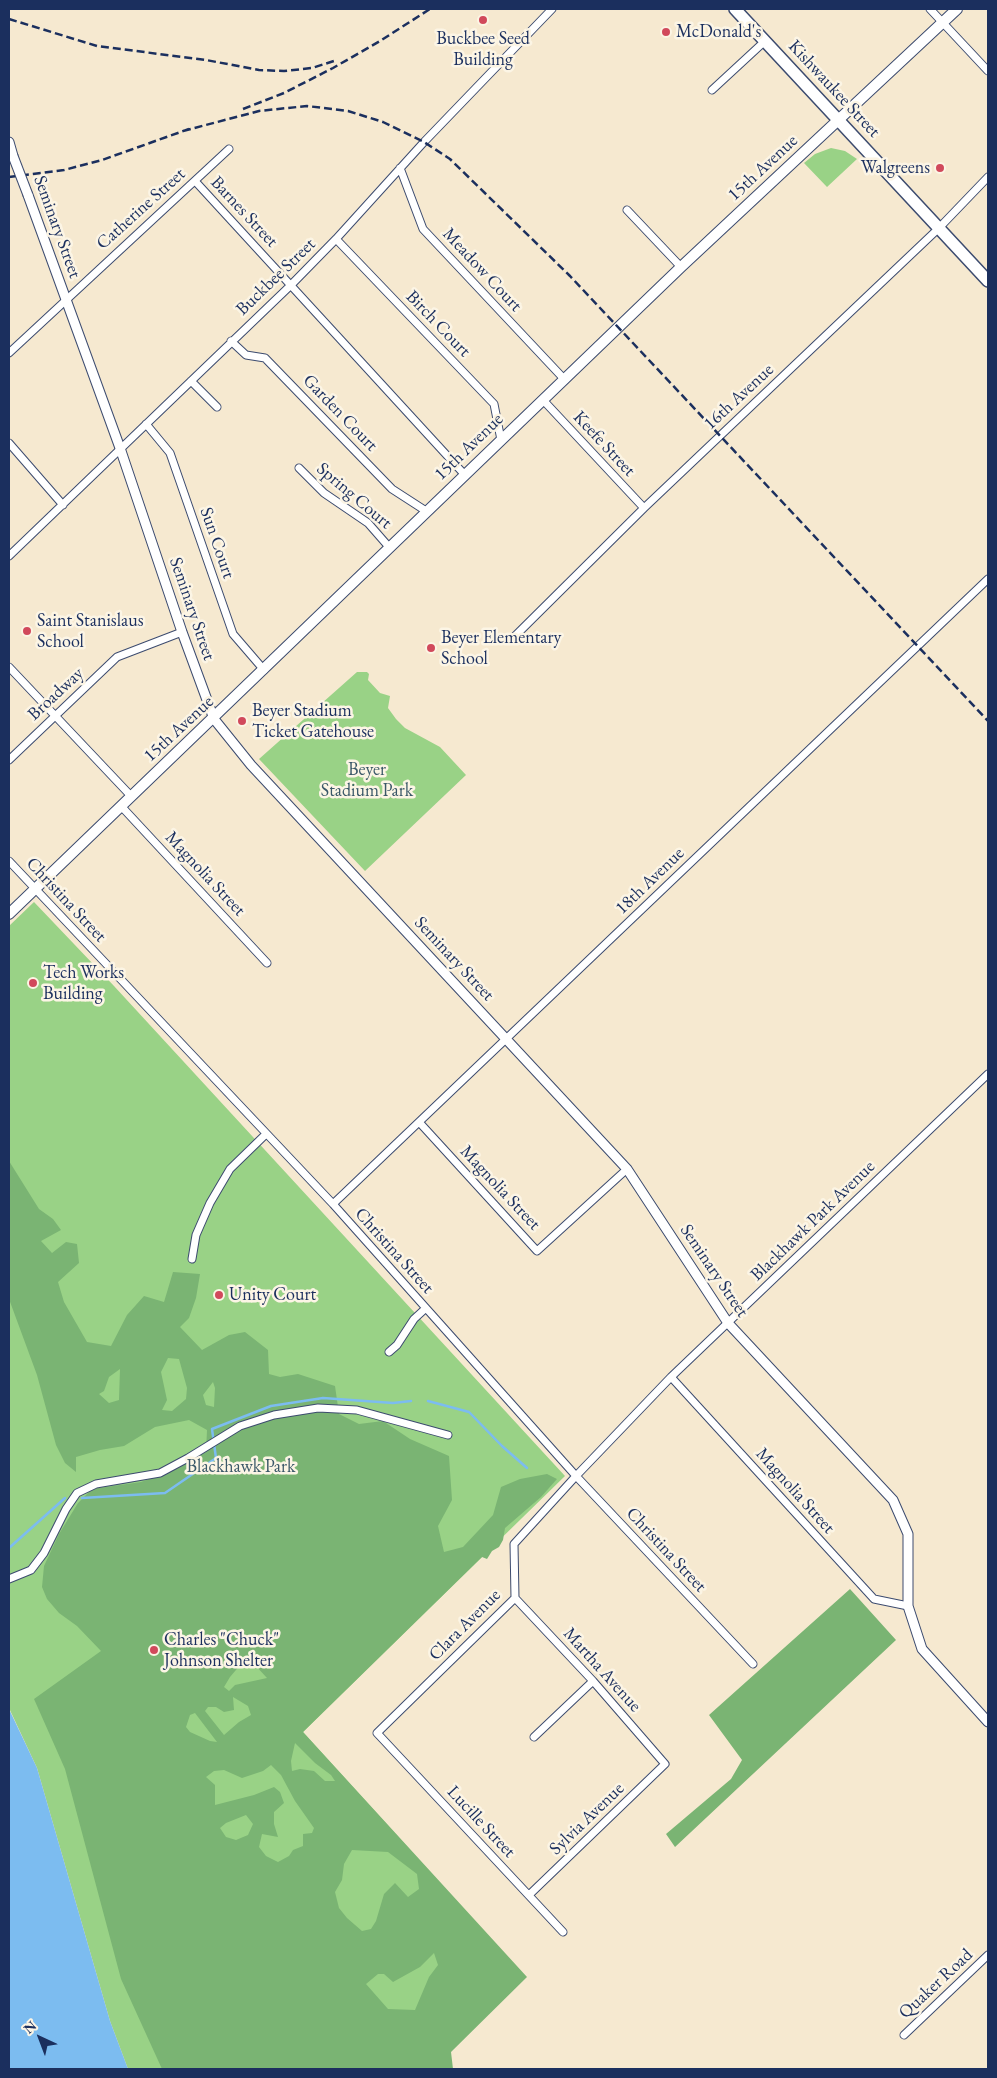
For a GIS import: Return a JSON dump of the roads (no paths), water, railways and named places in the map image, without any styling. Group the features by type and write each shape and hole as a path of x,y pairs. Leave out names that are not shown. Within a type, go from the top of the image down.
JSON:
{"main road":[{"name":"Kishwaukee Street","path":"735,9 988,281"},
{"name":"15th Avenue","path":"9,914 214,719 389,546 565,380 681,267 958,9"}],"street":[{"name":"Buckbee Street","path":"9,556 291,285 552,9"},
{"path":"930,9 988,71"},
{"path":"712,90 765,41"},
{"name":"Seminary Street","path":"9,142 120,448 182,632 214,719 251,765 627,1169 728,1323 893,1500 908,1534 908,1606 922,1649 988,1722"},
{"name":"Catherine Street","path":"9,353 229,149"},
{"name":"Meadow Court","path":"400,168 423,229 565,380"},
{"name":"16th Avenue","path":"512,639 644,508 939,228 988,177"},
{"name":"Barnes Street","path":"195,181 291,285"},
{"path":"627,210 681,267"},
{"name":"Birch Court","path":"336,239 494,404 500,440"},
{"path":"291,285 464,474"},
{"name":"Garden Court","path":"231,341 246,355 265,358 392,489 426,511"},
{"path":"191,381 216,407"},
{"name":"Keefe Street","path":"543,400 644,508"},
{"name":"Sun Court","path":"146,424 170,453 233,634 264,670"},
{"path":"9,443 63,505"},
{"name":"Spring Court","path":"299,468 324,493 368,524 389,546"},
{"name":"18th Avenue","path":"333,1204 988,579"},
{"name":"Broadway","path":"9,760 117,657 182,632"},
{"path":"9,667 131,796"},
{"name":"Magnolia Street","path":"121,806 267,963"},
{"name":"Christina Street","path":"9,861 333,1204 576,1476 753,1664"},
{"name":"Blackhawk Park Avenue","path":"576,1476 671,1377 988,1074"},
{"name":"Magnolia Street","path":"419,1122 537,1251 627,1169"},
{"path":"192,1259 196,1235 210,1203 230,1169 266,1134"},
{"path":"389,1352 397,1345 414,1319 426,1308"},
{"name":"Magnolia Street","path":"671,1377 874,1599 908,1606"},
{"path":"9,1579 31,1570 36,1564 44,1553 66,1509 77,1493 96,1484 160,1473 240,1426 274,1415 318,1408 357,1410 448,1435"},
{"name":"Clara Avenue","path":"377,1733 515,1598 514,1544 576,1476"},
{"name":"Martha Avenue","path":"515,1598 665,1764"},
{"path":"534,1737 592,1681"},
{"name":"Lucille Street","path":"377,1733 563,1932"},
{"name":"Sylvia Avenue","path":"529,1895 665,1764"},
{"name":"Quaker Road","path":"904,2035 988,1955"}],"water":[{"path":"9,1709 37,1768 110,2021 128,2069 9,2069"}],"waterway":[{"path":"82,1498 165,1493 216,1458 212,1429 271,1406 323,1398 393,1403 411,1401"},
{"path":"428,1401 469,1412 502,1446 527,1468"},
{"path":"9,1548 65,1498"}],"railway":[{"path":"243,109 284,93 333,68 430,9"},
{"path":"9,19 97,46 206,60 259,70 284,71 312,68 337,60"},
{"path":"183,131 259,111 307,106 348,111 383,122 424,142 450,159 570,276 988,721"},
{"path":"9,177 64,170 102,160 189,129"}],"place":[{"name":"Buckbee Seed Building","path":"483,20"},
{"name":"McDonald's","path":"666,32"},
{"name":"Walgreens","path":"940,168"},
{"name":"Saint Stanislaus School","path":"27,631"},
{"name":"Beyer Elementary School","path":"431,648"},
{"name":"Beyer Stadium Ticket Gatehouse","path":"242,721"},
{"name":"Tech Works Building","path":"33,983"},
{"name":"Unity Court","path":"219,1295"},
{"name":"Charles \"Chuck\" Johnson Shelter","path":"154,1650"}],"park label":[{"name":"Beyer Stadium Park","path":"367,780"},
{"name":"Blackhawk Park","path":"241,1467"}]}
